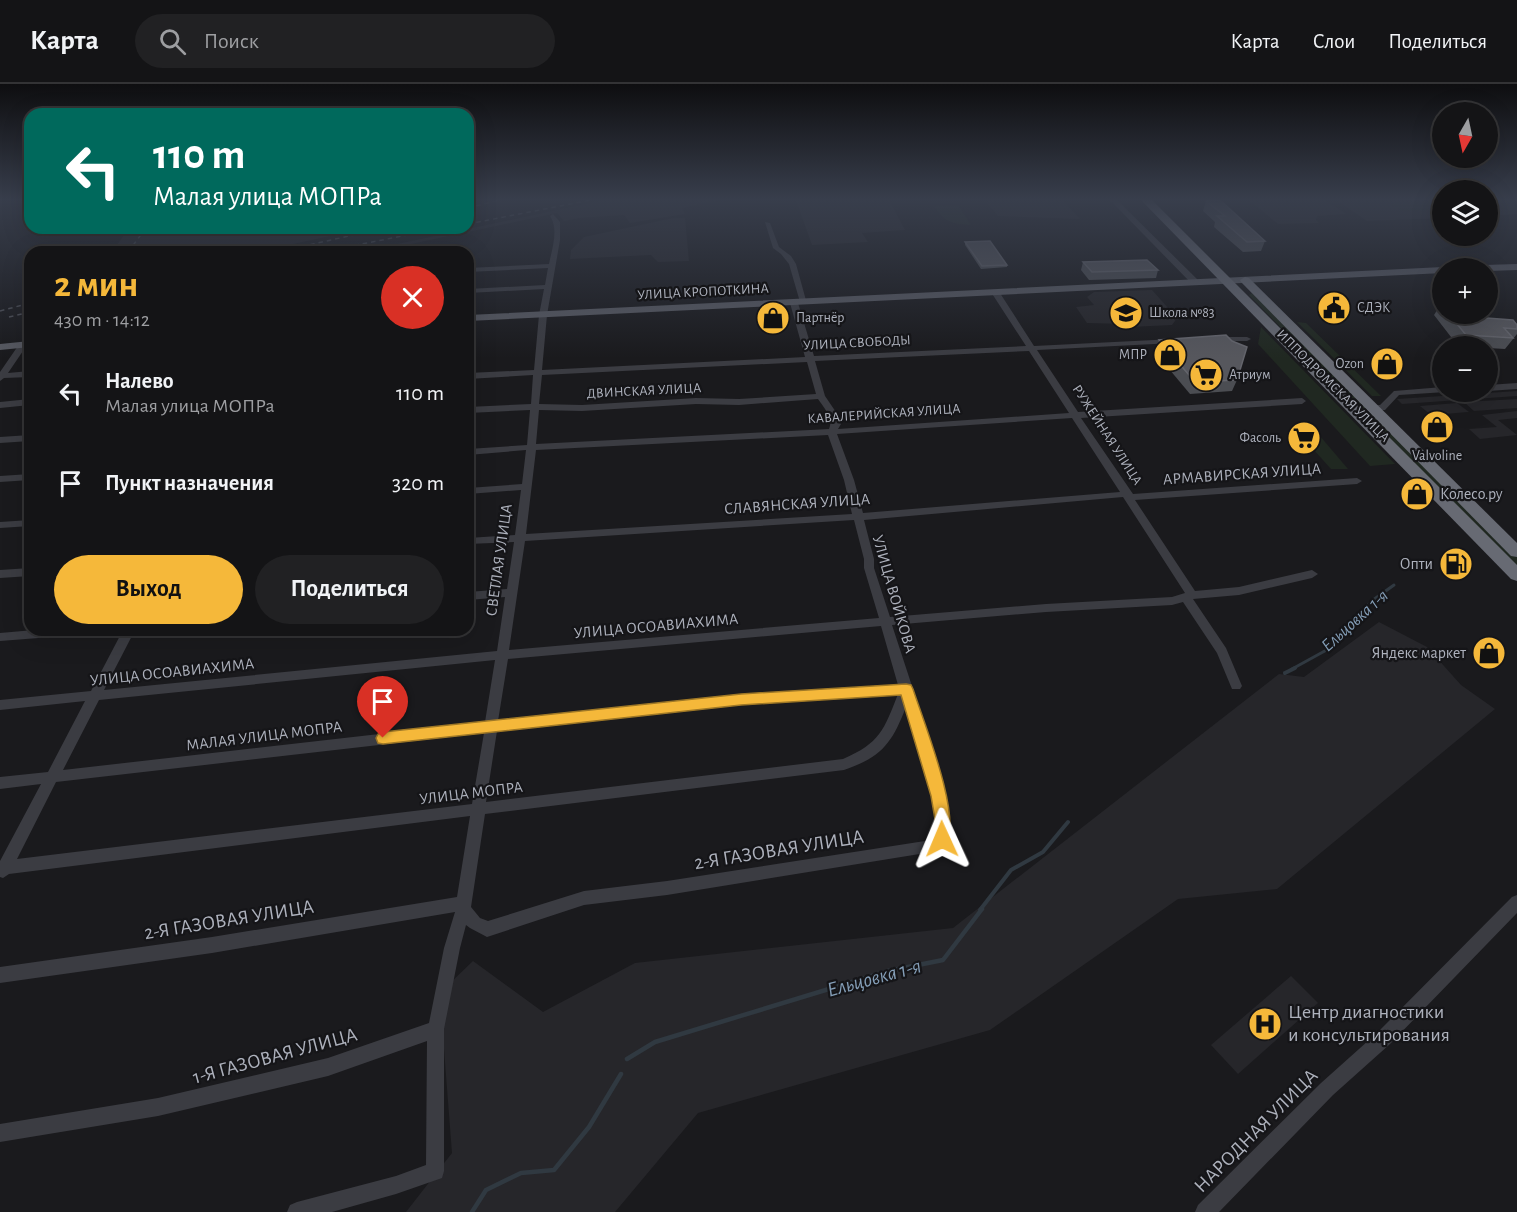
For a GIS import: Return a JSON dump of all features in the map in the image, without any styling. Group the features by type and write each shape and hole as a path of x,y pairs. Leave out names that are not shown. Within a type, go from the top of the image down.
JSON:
{"highway":[{"name":"ИППОДРОМСКАЯ УЛИЦА","path":"1208,253 1236,277 1372,408 1517,552"},
{"name":"ИППОДРОМСКАЯ УЛИЦА","path":"1236,277 1517,575"}],"main road":[{"path":"1498,268 1517,267"},
{"name":"УЛИЦА КРОПОТКИНА","path":"474,318 1196,283 1236,277 1432,270"},
{"path":"0,347 24,345"}],"street":[{"name":"СВЕТЛАЯ УЛИЦА","path":"463,906 480,810 520,539 543,315 555,253"},
{"name":"УЛИЦА ВОЙКОВА","path":"786,253 793,260 810,359 821,396 835,418 836,424 832,432 849,480 869,559 869,568 906,689"},
{"path":"1166,253 1196,283"},
{"path":"474,270 552,266"},
{"path":"474,291 549,287"},
{"name":"РУЖЕЙНАЯ УЛИЦА","path":"995,292 1129,496 1232,669 1236,686"},
{"path":"1202,339 1247,339"},
{"name":"УЛИЦА СВОБОДЫ","path":"474,376 1184,341"},
{"path":"1,377 24,348"},
{"path":"1,377 24,375"},
{"path":"1498,387 1517,386"},
{"path":"1372,408 1382,408 1397,393 1432,391"},
{"name":"ДВИНСКАЯ УЛИЦА","path":"474,410 533,406 582,408 655,402 739,402 821,396"},
{"name":"КАВАЛЕРИЙСКАЯ УЛИЦА","path":"474,452 832,432 1302,401"},
{"path":"0,405 24,403"},
{"path":"0,440 24,438"},
{"path":"0,479 24,477"},
{"name":"АРМАВИРСКАЯ УЛИЦА","path":"1129,496 1357,481"},
{"path":"474,491 526,487"},
{"name":"СЛАВЯНСКАЯ УЛИЦА","path":"474,542 857,517 1129,496"},
{"path":"0,525 24,523"},
{"path":"0,574 24,572"},
{"name":"УЛИЦА ОСОАВИАХИМА","path":"0,705 502,655 1046,608 1172,602 1190,596 1239,591 1312,574"},
{"path":"474,595 512,592"},
{"path":"0,637 24,635"},
{"path":"1,871 54,776 126,636"},
{"name":"МАЛАЯ УЛИЦА МОПРА","path":"0,783 491,725 761,698 891,692 906,689"},
{"name":"УЛИЦА МОПРА","path":"1,871 844,764 865,755 879,745 892,726 906,689"},
{"name":"2-Я ГАЗОВАЯ УЛИЦА","path":"0,975 463,906 475,923 488,929 584,898 702,883 927,847 942,839 944,825 939,796 906,689"},
{"name":"НАРОДНАЯ УЛИЦА","path":"1205,1212 1327,1089 1384,1038 1517,902"},
{"path":"297,1212 396,1185 435,1171 436,1029 463,906"},
{"name":"1-Я ГАЗОВАЯ УЛИЦА","path":"0,1133 158,1107 328,1067 436,1029"}],"shaded area":[{"path":"571,253 688,253 689,261 658,262 651,255 570,259"},
{"name":"Школа №83","path":"1152,290 1177,318 1172,325 1130,327 1125,324 1087,323 1076,307 1094,305 1087,297 1094,292"},
{"path":"1252,293 1517,556 1517,568 1249,295"},
{"path":"1297,322 1306,323 1381,396 1372,396"},
{"path":"1261,327 1395,464 1370,466 1258,344"},
{"path":"1517,391 1517,396 1498,397 1498,392"},
{"path":"1432,397 1432,402 1402,404 1397,399"},
{"path":"1517,399 1517,408 1474,411 1464,402 1498,402 1498,400"},
{"path":"1457,403 1469,412 1431,415 1420,406"},
{"path":"1517,411 1517,418 1498,420 1517,435 1480,439 1469,429 1497,427 1482,415"},
{"path":"1314,429 1348,469 1331,469 1296,430"},
{"path":"1379,622 1427,647 1461,685 1495,709 1277,889 1178,899 990,1030 698,1113 615,1212 406,1212 452,1153 442,1023 448,985 473,961 543,1012 635,963 953,928 1279,674 1304,677"},
{"name":"Центр диагностики и консультирования","path":"1291,976 1318,1003 1238,1074 1211,1045"}],"building":[{"path":"973,253 998,253 1007,265 982,266"},
{"path":"1147,260 1158,270 1092,272 1083,262"},
{"path":"1498,319 1513,320 1517,325 1517,329 1504,328 1513,338 1466,335 1457,324 1498,324"},
{"name":"Атриум","path":"1226,335 1232,341 1247,347 1237,380 1195,382 1159,340"}],"waterway":[{"name":"Ельцовка 1-я","path":"1292,669 1332,647 1347,625 1373,600 1394,585"},
{"name":"Ельцовка 1-я","path":"1285,673 1295,668"},
{"name":"Ельцовка 1-я","path":"980,910 1011,870 1043,852 1068,822"},
{"name":"Ельцовка 1-я","path":"627,1059 655,1042 888,971 943,960 982,909"},
{"name":"Ельцовка 1-я","path":"472,1212 486,1190 521,1173 554,1170 589,1127 621,1074"}],"railway":[{"path":"0,311 24,305"},
{"path":"9,317 24,313"}],"place":[{"name":"СДЭК","path":"1334,308"},
{"name":"Школа №83","path":"1126,313"},
{"name":"Партнёр","path":"773,318"},
{"name":"МПР","path":"1170,355"},
{"name":"Ozon","path":"1387,364"},
{"name":"Атриум","path":"1206,375"},
{"name":"Valvoline","path":"1437,427"},
{"name":"Фасоль","path":"1304,438"},
{"name":"Колесо.ру","path":"1417,494"},
{"name":"Опти","path":"1456,564"},
{"name":"Яндекс маркет","path":"1489,653"},
{"name":"Центр диагностики и консультирования","path":"1265,1024"}],"route":[{"path":"383,738 761,698 891,692 906,689 939,796 944,825 942,839"}]}
